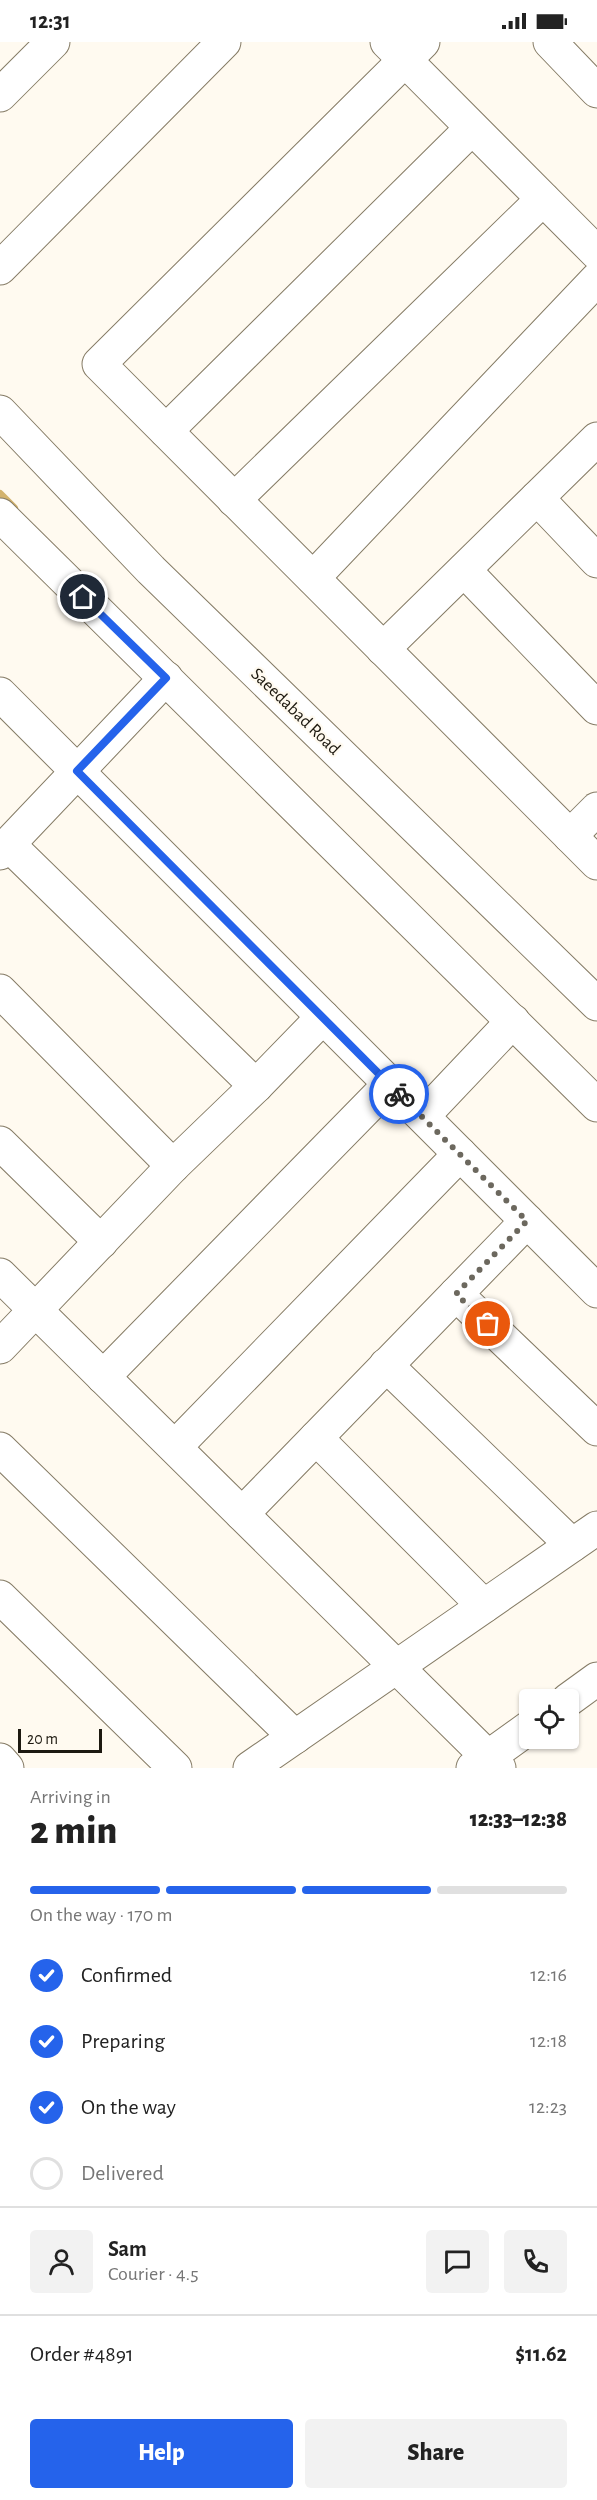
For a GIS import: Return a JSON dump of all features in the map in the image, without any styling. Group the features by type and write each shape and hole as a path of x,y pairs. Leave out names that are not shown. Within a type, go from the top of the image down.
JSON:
{"street":[{"path":"0,95 53,42"},
{"path":"0,268 224,42"},
{"path":"550,42 597,91"},
{"path":"597,253 472,128 405,48 99,364 597,863"},
{"path":"166,431 472,128"},
{"path":"234,500 543,199"},
{"path":"313,578 597,279"},
{"name":"Saeedabad Road","path":"0,412 151,570 597,1004"},
{"path":"383,649 597,439"},
{"path":"537,498 597,561"},
{"path":"0,515 597,1105"},
{"path":"464,570 597,708"},
{"path":"166,678 4,849 256,1086"},
{"path":"0,694 597,1291"},
{"path":"570,836 597,809"},
{"path":"0,991 173,1166"},
{"path":"0,1347 173,1166 323,1017"},
{"path":"423,1116 513,1021"},
{"path":"103,1377 390,1084"},
{"path":"0,1143 101,1242"},
{"path":"175,1447 460,1154"},
{"path":"242,1514 527,1221"},
{"path":"0,1275 397,1667 487,1764 519,1736"},
{"path":"456,1294 597,1429"},
{"path":"250,1768 585,1537 386,1365"},
{"path":"316,1438 484,1606"},
{"path":"0,1449 295,1737"},
{"path":"0,1597 175,1768"},
{"path":"579,1692 597,1679"},
{"path":"0,1760 7,1768"}],"waterway":[{"path":"0,494 14,508"}],"way so far":[{"path":"399,1094 527,1221 456,1294 488,1324"}],"route":[{"path":"83,597 166,678 77,771 399,1094"}]}
